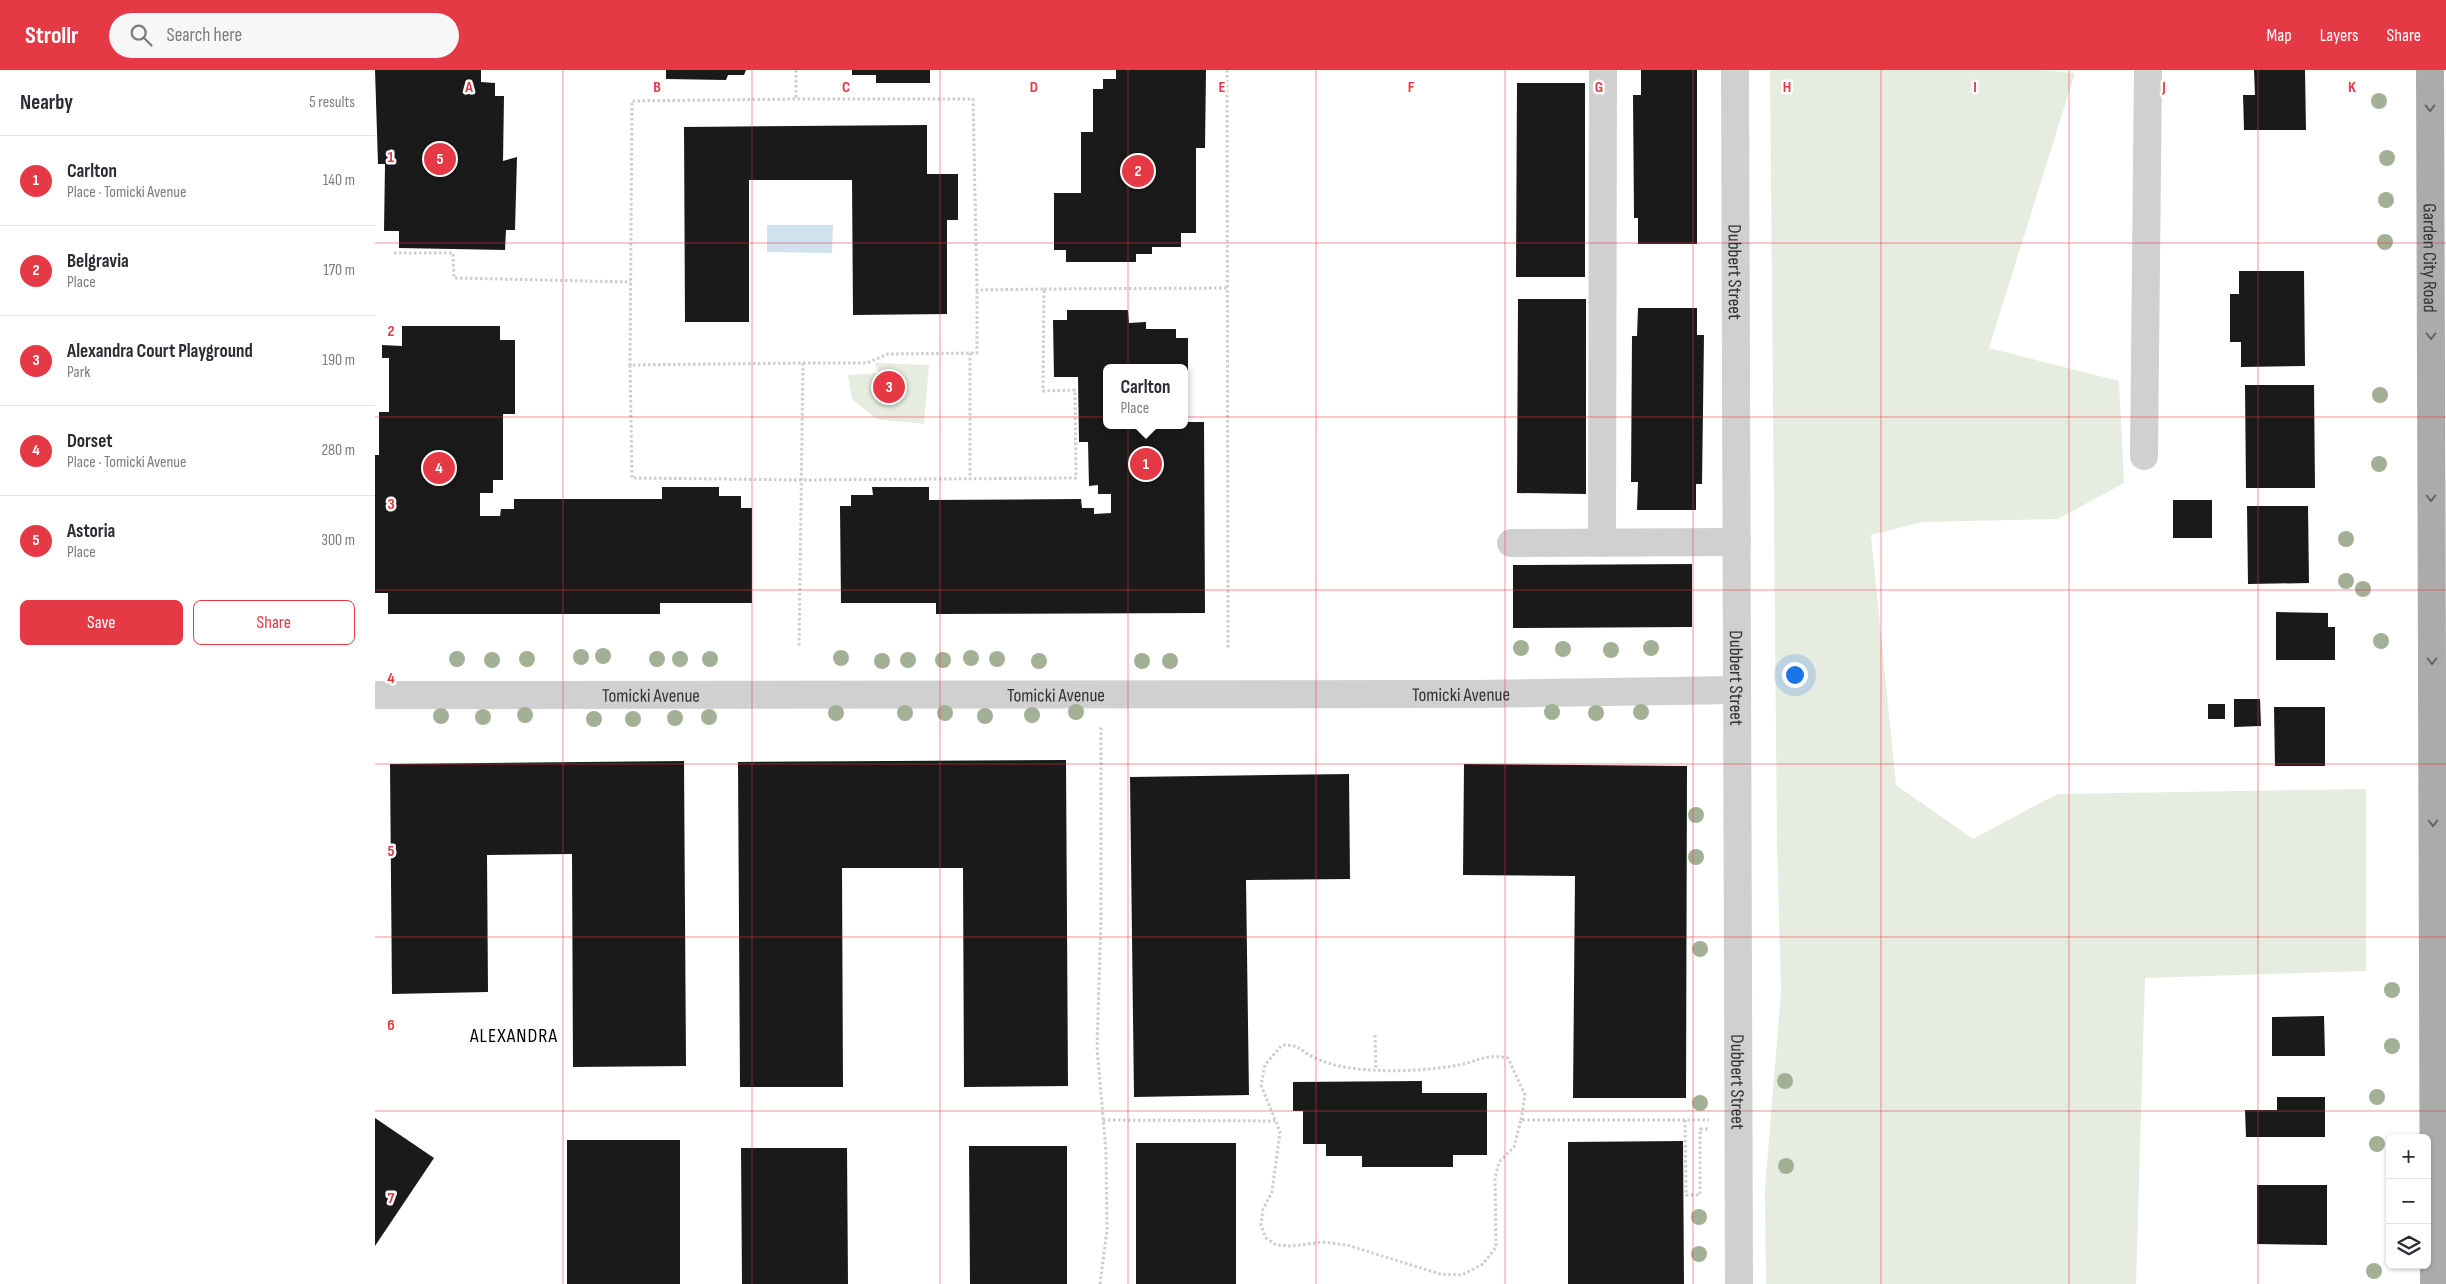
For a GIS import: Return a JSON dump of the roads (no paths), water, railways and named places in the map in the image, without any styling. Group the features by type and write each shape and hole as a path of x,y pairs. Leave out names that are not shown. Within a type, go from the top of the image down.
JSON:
{"main road":[{"name":"Garden City Road","path":"2430,70 2438,147 2434,1284"}],"street":[{"path":"1602,543 1603,70"},
{"name":"Dubbert Street","path":"1735,70 1739,1284"},
{"path":"2143,456 2148,70"},
{"path":"1511,543 1737,542"},
{"name":"Tomicki Avenue","path":"375,696 1476,694 1737,690"}],"water":[{"path":"767,225 833,225 832,253 767,252"}],"place":[{"name":"Astoria","path":"440,159"},
{"name":"Belgravia","path":"1138,171"},
{"name":"Alexandra Court Playground","path":"889,387"},
{"name":"Carlton","path":"1146,464"},
{"name":"Dorset","path":"439,468"}],"district":[{"name":"ALEXANDRA","path":"514,1035"}]}
